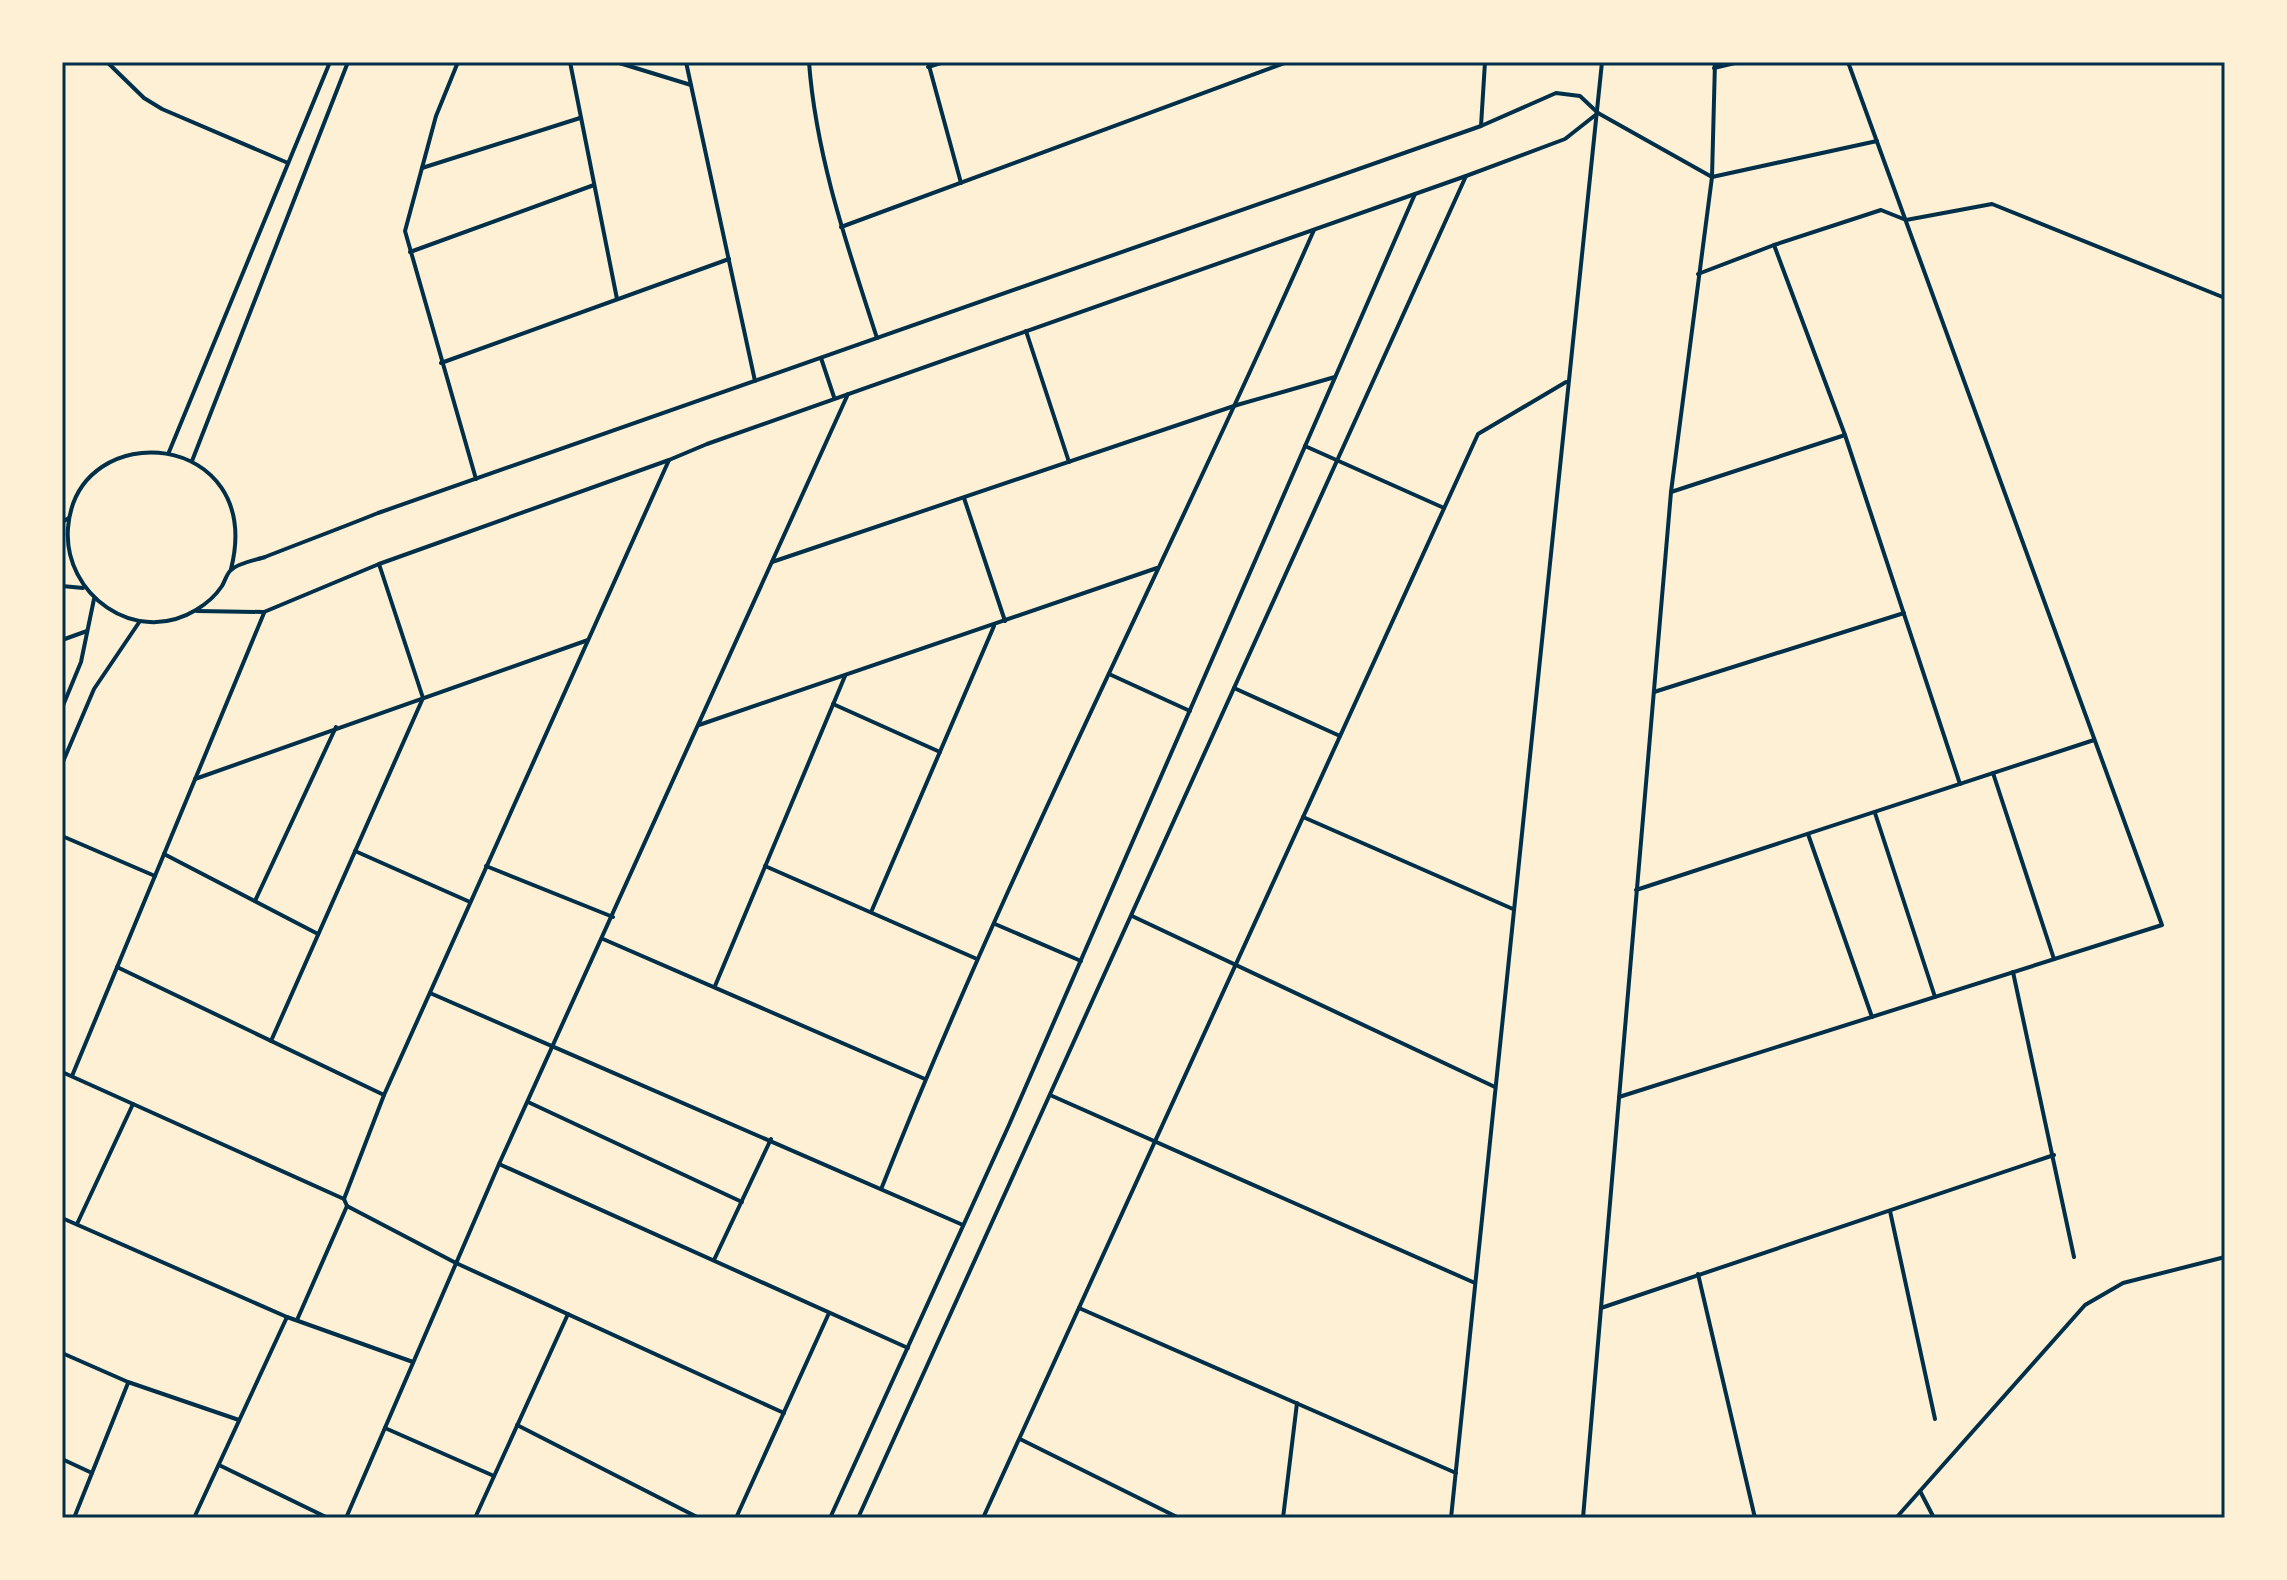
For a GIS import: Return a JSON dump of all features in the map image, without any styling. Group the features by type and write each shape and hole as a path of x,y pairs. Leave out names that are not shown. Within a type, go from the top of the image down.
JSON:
{"street":[{"path":"107,62 144,98 162,109 288,163"},
{"path":"168,453 330,62"},
{"path":"192,461 348,62"},
{"path":"458,62 436,116 405,231 440,363 476,479"},
{"path":"570,62 617,299"},
{"path":"616,62 691,85"},
{"path":"686,62 755,381"},
{"path":"809,62 812,107 841,227 877,338"},
{"path":"944,62 928,64 961,183"},
{"path":"841,227 1287,62"},
{"path":"1481,126 1485,62"},
{"path":"1451,1518 1566,382 1602,62"},
{"path":"1583,1518 1671,492 1712,177 1714,65 1739,62"},
{"path":"1619,1097 2162,925 1848,62"},
{"path":"231,569 476,479 1481,126 1556,93 1580,96 1598,113 1712,177 1877,141"},
{"path":"195,611 222,586 231,569 237,545 236,520 227,496 212,476 192,461 168,453 136,454 106,465 89,480 69,518 67,542 72,566 83,588 94,599 113,613 140,621 166,621 195,611 264,612 379,564 1565,139 1598,113"},
{"path":"422,168 580,118"},
{"path":"858,1518 1466,176"},
{"path":"410,252 594,185"},
{"path":"830,1518 1081,961 1415,194"},
{"path":"1698,274 1881,210 1906,220 1992,204 2225,298"},
{"path":"882,1187 977,959 1157,568 1237,405 1314,230"},
{"path":"1774,245 1845,435 1960,784"},
{"path":"440,363 729,259"},
{"path":"1026,331 1069,462"},
{"path":"821,358 834,399"},
{"path":"772,562 1237,405 1335,377"},
{"path":"983,1518 1478,434 1566,382"},
{"path":"346,1518 499,1164 848,394"},
{"path":"1671,492 1845,435"},
{"path":"1305,446 1444,508"},
{"path":"344,1199 384,1095 669,460"},
{"path":"964,498 1005,621"},
{"path":"62,522 69,518"},
{"path":"271,1041 423,698 379,564"},
{"path":"699,725 1157,568"},
{"path":"62,586 83,588"},
{"path":"62,708 81,662 94,599"},
{"path":"72,1076 264,612"},
{"path":"1653,693 1904,613"},
{"path":"62,764 94,689 140,621"},
{"path":"872,910 995,624"},
{"path":"62,640 87,631"},
{"path":"195,779 588,640"},
{"path":"1109,674 1190,711"},
{"path":"715,986 845,676"},
{"path":"1234,688 1340,736"},
{"path":"833,704 940,752"},
{"path":"255,901 336,727"},
{"path":"1636,890 2095,740"},
{"path":"1993,773 2054,959"},
{"path":"1875,813 1935,997"},
{"path":"1303,817 1513,909"},
{"path":"1808,834 1872,1017"},
{"path":"62,836 155,876"},
{"path":"355,851 470,902"},
{"path":"164,854 318,934"},
{"path":"486,866 613,917"},
{"path":"765,866 872,910 977,959"},
{"path":"1131,916 1495,1087"},
{"path":"994,923 1081,961"},
{"path":"603,939 925,1079"},
{"path":"117,967 384,1095"},
{"path":"2013,972 2074,1257"},
{"path":"429,993 882,1187 963,1225"},
{"path":"62,1072 344,1199 347,1206 456,1263 784,1413"},
{"path":"1050,1095 1475,1283"},
{"path":"528,1102 742,1202"},
{"path":"77,1224 133,1104"},
{"path":"714,1261 771,1139"},
{"path":"1601,1308 2054,1155"},
{"path":"499,1164 908,1348"},
{"path":"297,1320 347,1206"},
{"path":"1890,1211 1935,1419"},
{"path":"62,1218 287,1317 413,1362"},
{"path":"1896,1518 2085,1305 2123,1283 2225,1257"},
{"path":"1698,1274 1755,1518"},
{"path":"1079,1308 1456,1473"},
{"path":"736,1518 829,1313"},
{"path":"475,1518 568,1314"},
{"path":"194,1518 287,1317"},
{"path":"62,1353 128,1382 239,1420"},
{"path":"74,1518 128,1382"},
{"path":"1283,1518 1297,1403"},
{"path":"517,1425 699,1518"},
{"path":"385,1428 494,1476"},
{"path":"1019,1439 1179,1518"},
{"path":"62,1459 92,1473"},
{"path":"219,1465 328,1518"},
{"path":"1920,1491 1934,1518"}]}
